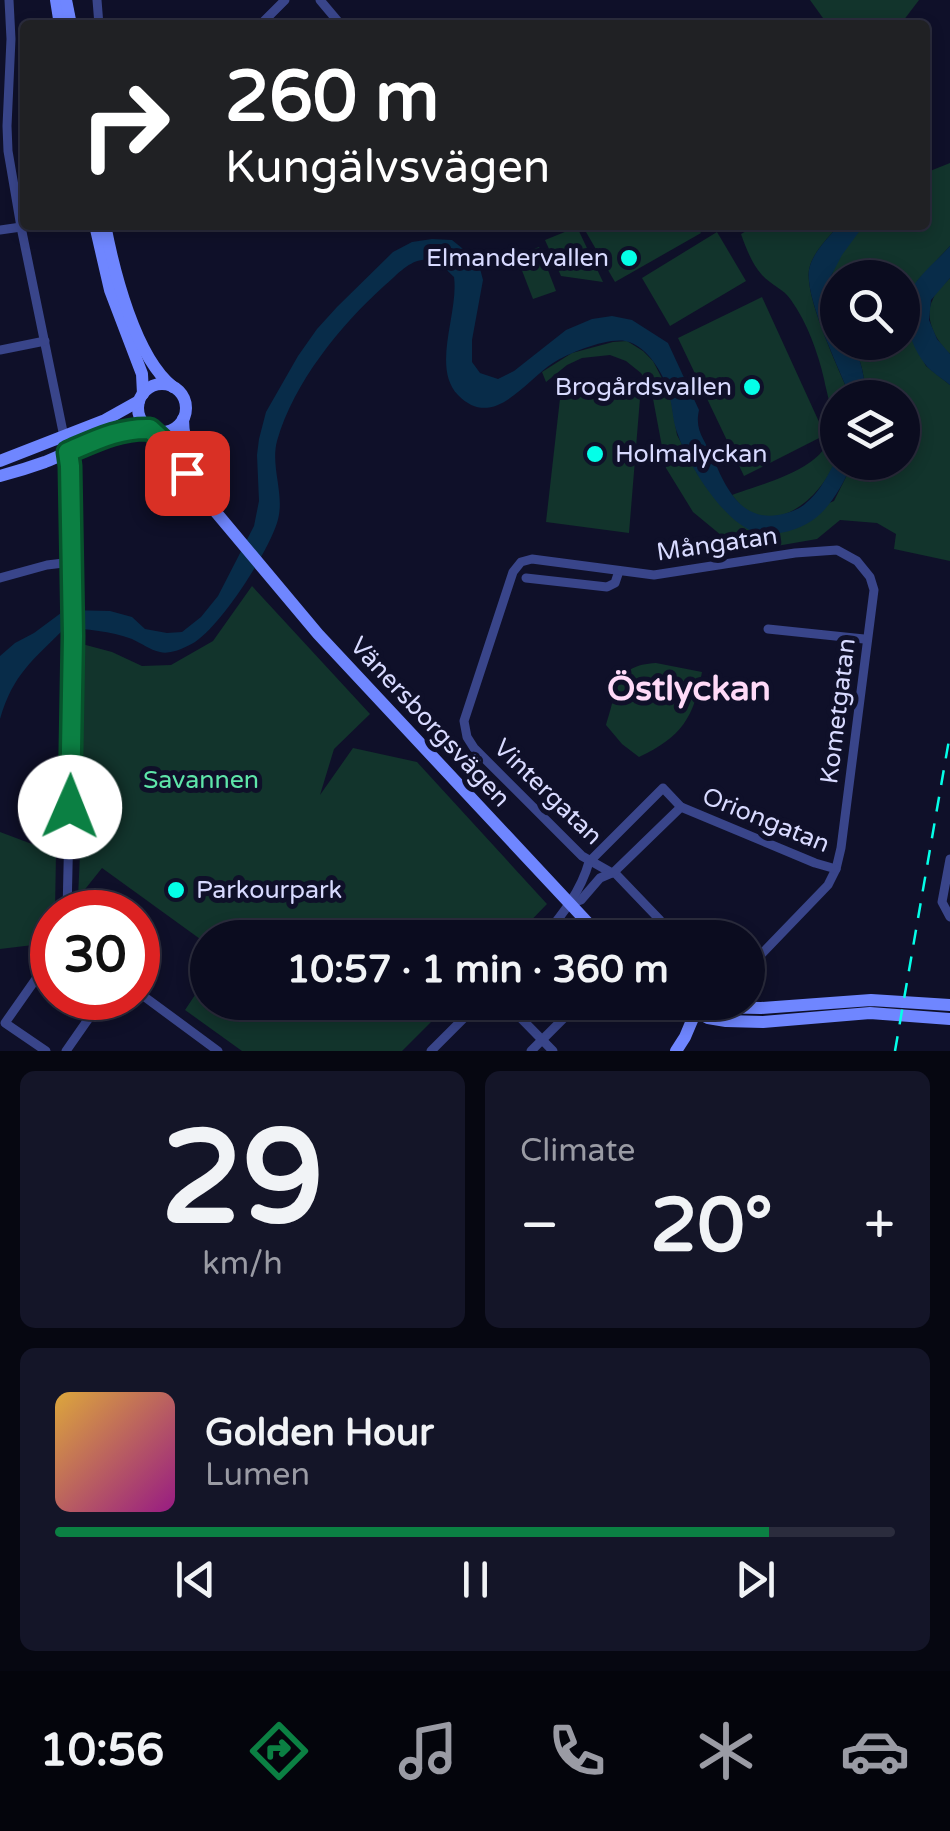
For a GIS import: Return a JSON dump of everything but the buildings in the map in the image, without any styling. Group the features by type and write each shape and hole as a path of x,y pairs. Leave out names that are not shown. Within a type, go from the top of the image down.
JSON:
{"main road":[{"path":"96,230 110,290 142,374 138,408 141,420 152,430"},
{"path":"0,476 111,433 171,430 182,420 184,400 166,382 140,340 123,296 106,230"},
{"path":"0,461 106,420 157,385 172,387"},
{"name":"Vänersborgsvägen","path":"182,420 190,456 233,532"},
{"name":"Vänersborgsvägen","path":"152,430 266,574 585,920"},
{"path":"765,1008 871,1000 950,1004"},
{"path":"724,1020 763,1022 870,1014 950,1019"},
{"path":"676,1051 692,1020"}],"street":[{"path":"0,230 20,227 8,138 8,0"},
{"path":"265,20 285,0"},
{"path":"320,0 337,20"},
{"path":"21,230 68,452 73,636 67,890"},
{"path":"0,350 46,341"},
{"name":"Mångatan","path":"521,562 532,558 654,575 837,550 857,561"},
{"name":"Kometgatan","path":"836,869 842,848 874,590 870,577 857,561"},
{"path":"0,578 72,562"},
{"name":"Vintergatan","path":"521,562 513,572 464,730 474,748 589,862 613,873"},
{"path":"526,578 607,587 615,583 619,571"},
{"path":"768,629 864,639"},
{"name":"Oriongatan","path":"569,904 589,862 663,788 681,807 836,869"},
{"name":"Oriongatan","path":"569,904 580,900 600,878 613,873 681,807"},
{"path":"947,912 942,902 950,859"},
{"path":"765,951 820,894 836,869"},
{"path":"613,873 660,920"},
{"path":"557,920 569,904"},
{"path":"30,987 5,1023 46,1051"},
{"path":"160,1010 204,1047 218,1051"},
{"path":"66,1051 88,1020"},
{"path":"431,1051 462,1020"},
{"path":"522,1020 553,1051"},
{"path":"531,1051 562,1020"}],"green space":[{"path":"810,0 919,0 904,20 824,20"},
{"path":"950,163 950,246 920,278 920,260 839,260 860,230 930,230 930,171"},
{"path":"578,230 603,282 561,276 545,240"},
{"name":"Elmandervallen","path":"699,230 701,233 615,282 586,232"},
{"path":"748,230 835,230 811,264 809,282 820,323 820,360 835,360 843,380 824,380 802,318 788,296 758,271 741,234"},
{"path":"717,232 746,281 670,326 642,278"},
{"path":"539,247 556,291 533,299 516,255"},
{"path":"950,278 950,354 936,336 929,314 934,296"},
{"name":"Brogårdsvallen","path":"762,297 820,424 820,438 744,476 678,338"},
{"path":"627,341 643,351 653,361 670,394 677,435 697,473 727,512 758,533 834,501 844,480 920,480 920,380 864,380 859,360 920,360 920,354 926,366 950,385 950,561 894,549 896,534 877,523 840,520 817,539 753,550 733,545 693,512 666,468 651,388 641,373 610,355 582,358 546,382 542,372 572,353 613,342"},
{"name":"Holmalyckan","path":"562,381 641,386 629,533 546,522"},
{"path":"820,454 820,480 825,480 812,496 789,512 763,516 749,512 732,495 778,479"},
{"name":"Savannen","path":"252,586 370,714 334,749 320,795 353,748 417,762 547,904 531,920 190,920 190,932 160,910 160,890 132,890 102,868 84,890 78,890 83,787 82,644 142,666 171,665 213,641"},
{"path":"656,663 702,672 684,724 666,742 639,757 606,725 625,674"},
{"path":"0,832 56,853 55,890 30,890 30,945 0,949"},
{"path":"199,1020 433,1020 402,1051 242,1051"}],"water":[{"path":"835,230 860,230 839,260 820,260 820,323 809,282 813,258"},
{"path":"452,240 478,261 483,280 472,362 480,373 498,379 566,330 592,319 612,316 632,320 668,343 699,410 702,436 737,501 754,513 782,514 803,505 825,480 844,480 834,498 807,524 780,533 758,533 733,519 699,478 683,448 660,372 648,355 625,341 598,344 560,359 496,406 471,405 458,395 447,370 454,277 435,262 417,261 397,274 351,319 320,356 295,398 275,451 280,502 277,523 254,570 218,620 195,642 169,652 156,651 115,634 65,628 18,679 0,719 0,656 65,610 110,611 132,617 145,629 167,633 182,632 201,617 218,596 254,526 259,501 257,455 266,412 317,329 393,252 412,242"},
{"path":"950,246 950,278 931,300 929,320 937,339 950,354 950,385 930,370 920,356 920,278"},
{"path":"835,360 859,360 864,380 843,380"}],"railway":[{"path":"895,1051 950,734"}],"place":[{"name":"Elmandervallen","path":"629,258"},
{"name":"Brogårdsvallen","path":"752,387"},
{"name":"Holmalyckan","path":"595,454"},
{"name":"Parkourpark","path":"176,890"}],"district":[{"name":"Östlyckan","path":"689,689"}],"route":[{"path":"70,807 73,636 68,452 111,433 150,429 187,473"}]}
